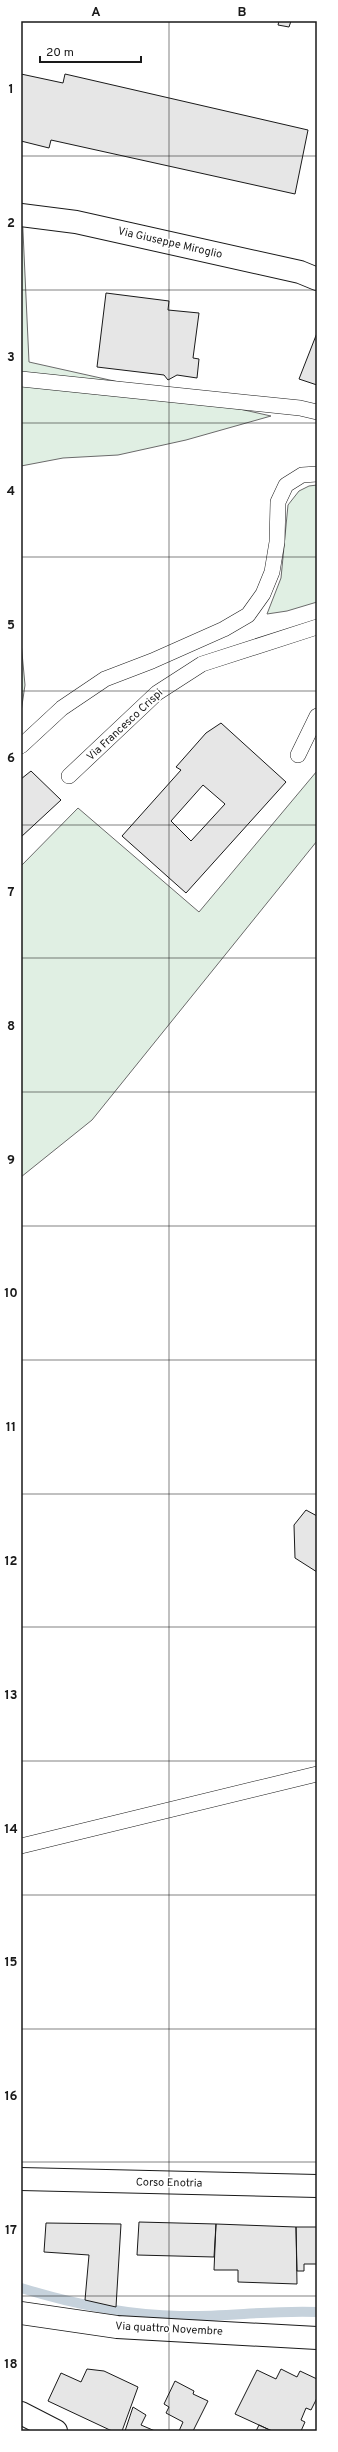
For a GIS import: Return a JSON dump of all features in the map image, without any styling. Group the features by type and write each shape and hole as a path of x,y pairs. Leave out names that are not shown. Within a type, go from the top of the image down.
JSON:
{"street":[{"name":"Via Giuseppe Miroglio","path":"21,215 76,222 300,272 317,278"},
{"name":"Corso Enotria","path":"21,2179 317,2186"},
{"name":"Via quattro Novembre","path":"21,2313 117,2328 253,2333 317,2338"},
{"path":"23,2420 56,2431"}],"lane":[{"path":"21,379 300,408 317,412"},
{"path":"21,746 62,708 105,679 160,658 224,629 248,616 263,594 272,572 277,542 278,502 286,485 302,475 317,474"},
{"name":"Via Francesco Crispi","path":"69,776 157,693 202,664 317,626"},
{"path":"298,755 317,716"},
{"path":"21,1846 317,1774"}],"green space":[{"path":"21,188 29,362 271,416 186,440 118,455 63,458 21,466"},
{"path":"317,485 317,602 287,611 267,614 281,578 288,505 299,491 309,486"},
{"path":"21,642 25,685 21,712"},
{"path":"317,771 317,841 92,1120 21,1177 21,866 78,808 199,912"}],"building":[{"path":"279,21 291,21 289,27 278,25"},
{"path":"21,74 63,83 65,74 308,130 295,194 51,140 49,148 21,141"},
{"path":"106,293 169,301 168,310 199,313 193,358 199,359 197,378 177,375 168,380 164,375 97,367"},
{"path":"317,333 317,385 299,379"},
{"path":"221,723 286,782 186,893 122,836 181,770 176,767 206,733","holes":["203,785 225,804 191,841 171,821"]},
{"path":"31,771 61,800 21,837 21,779"},
{"path":"306,1510 317,1516 317,1572 295,1558 294,1525"},
{"path":"139,2222 216,2224 214,2257 137,2255"},
{"path":"46,2223 121,2224 116,2307 85,2300 89,2255 44,2252"},
{"path":"216,2224 296,2227 297,2284 238,2282 238,2270 214,2270"},
{"path":"296,2227 317,2227 317,2264 304,2264 304,2271 297,2271"},
{"path":"87,2369 104,2371 138,2387 122,2431 112,2431 48,2401 61,2373 81,2382"},
{"path":"281,2369 297,2377 300,2371 317,2379 317,2398 311,2410 306,2408 301,2420 305,2422 301,2431 272,2431 235,2414 257,2370 276,2379"},
{"path":"175,2381 194,2391 193,2394 208,2401 193,2431 179,2431 183,2422 166,2413 169,2407 164,2404"},
{"path":"133,2407 146,2415 141,2425 155,2431 125,2431"},
{"path":"259,2425 272,2431 256,2431"}],"waterway":[{"path":"21,2288 99,2308 160,2315 197,2316 317,2312"}]}
